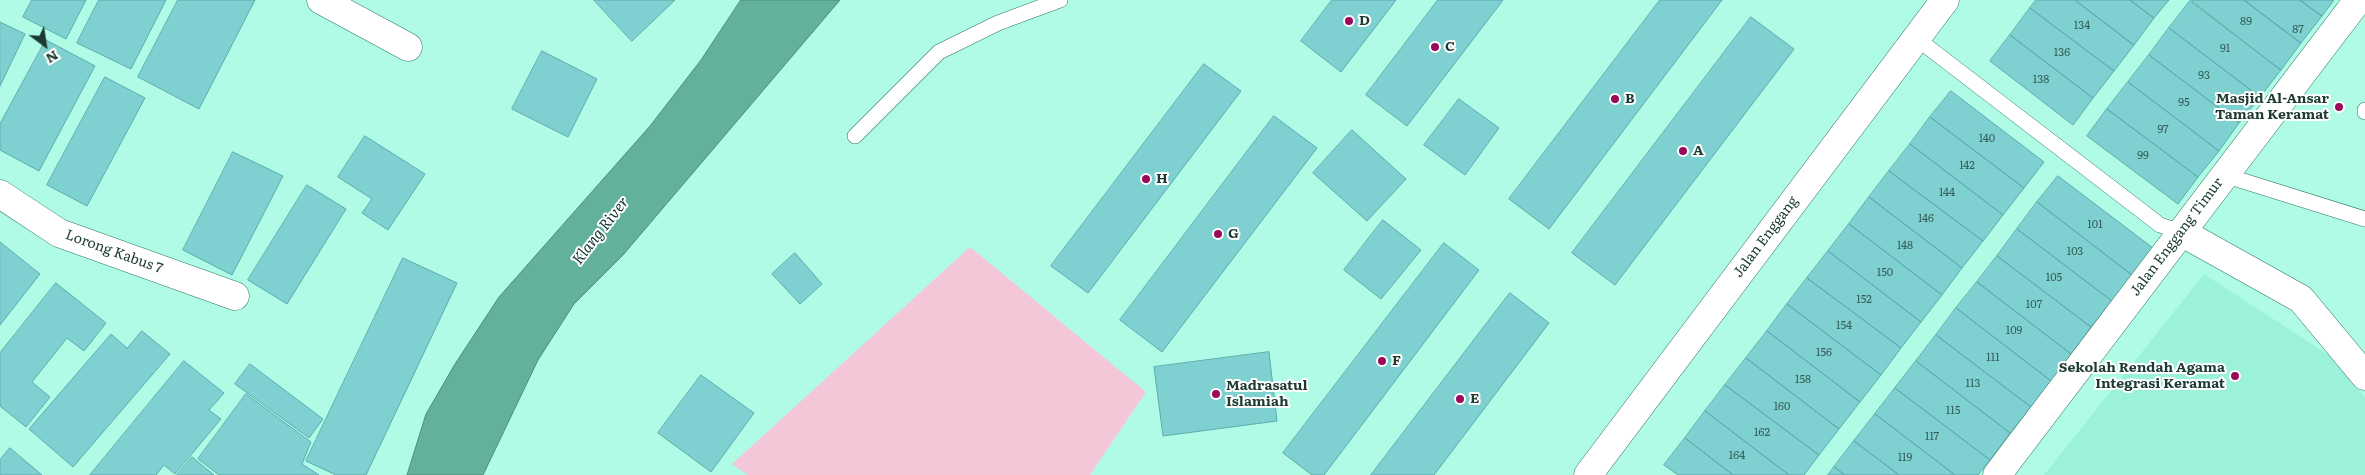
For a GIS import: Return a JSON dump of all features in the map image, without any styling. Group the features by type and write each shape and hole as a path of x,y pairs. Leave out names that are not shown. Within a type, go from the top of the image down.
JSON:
{"street":[{"path":"321,0 408,47"},
{"name":"Jalan Enggang","path":"1588,475 1945,0"},
{"name":"Jalan Enggang Timur","path":"1997,475 2358,0"},
{"name":"Lorong Kabus 7","path":"0,194 59,232 235,296"},
{"path":"2181,232 2301,299 2365,376"}],"lane":[{"path":"855,136 939,52 998,22 1060,0"},
{"path":"1916,38 2160,225 2181,232"},
{"path":"2224,175 2365,219"}],"shaded area":[{"path":"970,247 1146,392 1090,475 748,475 732,464"},
{"name":"Sekolah Rendah Agama Integrasi Keramat","path":"2204,274 2330,356 2365,397 2365,475 2044,475"}],"water":[{"name":"Klang River","path":"741,0 840,0 623,255 574,304 538,360 483,475 407,475 426,414 455,364 499,297 650,126 701,60"}],"building":[{"path":"32,0 86,0 66,39 23,17"},
{"path":"99,0 166,0 131,69 77,43"},
{"path":"178,0 255,0 199,109 138,77"},
{"path":"594,0 675,0 632,41"},
{"name":"D","path":"1332,0 1396,0 1341,72 1301,41"},
{"name":"C","path":"1438,0 1503,0 1407,126 1366,95"},
{"name":"B","path":"1660,0 1722,0 1549,229 1509,199"},
{"path":"2036,0 2075,0 2134,45 2114,71 2030,8"},
{"path":"2075,0 2130,0 2154,18 2134,45"},
{"path":"2130,0 2169,0 2154,18"},
{"path":"2191,0 2244,0 2301,43 2281,70"},
{"path":"2244,0 2300,0 2322,16 2301,43"},
{"path":"2300,0 2334,0 2322,16"},
{"path":"2190,1 2281,70 2260,97 2169,28"},
{"path":"2030,8 2114,71 2093,98 2010,35"},
{"name":"A","path":"1751,17 1794,49 1615,285 1572,253"},
{"path":"0,22 25,34 0,86"},
{"path":"2169,28 2260,97 2239,123 2149,55"},
{"path":"2010,35 2093,98 2073,125 1990,61"},
{"path":"46,40 95,66 39,171 0,150 0,124"},
{"path":"542,51 597,79 568,137 512,109"},
{"path":"2149,55 2239,123 2219,151 2128,82"},
{"name":"H","path":"1204,64 1241,91 1088,293 1051,266"},
{"path":"105,77 145,98 87,206 47,185"},
{"path":"2128,82 2219,151 2198,177 2107,109"},
{"path":"1951,91 2044,162 2024,188 1930,117"},
{"path":"1459,99 1499,128 1465,175 1424,145"},
{"path":"2107,109 2198,177 2178,204 2087,136"},
{"name":"G","path":"1274,116 1317,148 1162,352 1120,320"},
{"path":"1930,117 2024,188 2003,215 1910,144"},
{"path":"1352,130 1406,179 1367,221 1313,173"},
{"path":"365,136 425,174 388,230 362,213 372,199 338,177"},
{"path":"1910,144 2003,215 1983,241 1889,171"},
{"path":"233,152 283,176 232,275 183,250"},
{"path":"1889,171 1983,241 1962,268 1869,197"},
{"path":"2058,176 2153,248 2132,275 2037,202"},
{"path":"307,185 346,209 287,304 248,280"},
{"path":"1869,197 1962,268 1942,295 1849,224"},
{"path":"2037,202 2132,275 2112,301 2017,229"},
{"path":"1383,220 1421,250 1381,299 1344,270"},
{"path":"1849,224 1942,295 1921,322 1828,251"},
{"path":"2017,229 2112,301 2091,327 1997,256"},
{"path":"0,242 40,274 0,325"},
{"name":"F","path":"1444,243 1479,270 1324,475 1312,475 1283,453"},
{"path":"1828,251 1921,322 1901,348 1807,278"},
{"path":"795,253 822,284 800,304 772,274"},
{"path":"1997,256 2091,327 2071,354 1977,282"},
{"path":"403,258 457,283 366,475 336,475 306,461"},
{"path":"1807,278 1901,348 1881,375 1787,304"},
{"path":"1977,282 2071,354 2051,381 1956,308"},
{"path":"56,283 106,323 84,351 67,338 32,382 50,397 26,427 0,406 0,353"},
{"name":"E","path":"1510,293 1549,323 1434,475 1371,475"},
{"path":"1787,304 1881,375 1860,402 1767,331"},
{"path":"1956,308 2051,381 2031,407 1936,335"},
{"path":"142,331 170,354 73,467 29,429 111,334 127,348"},
{"path":"1767,331 1860,402 1839,429 1746,358"},
{"path":"1936,335 2031,407 2010,433 1916,361"},
{"name":"Madrasatul Islamiah","path":"1269,352 1277,421 1163,436 1154,367"},
{"path":"1746,358 1839,429 1819,455 1725,385"},
{"path":"184,361 224,393 209,410 221,419 175,474 164,465 156,475 90,475"},
{"path":"1916,361 2010,433 1990,460 1895,388"},
{"path":"250,364 323,419 309,438 235,384"},
{"path":"701,375 754,413 711,472 658,433"},
{"path":"1725,385 1819,455 1804,475 1789,475 1705,411"},
{"path":"1895,388 1990,460 1978,475 1955,475 1875,414"},
{"path":"246,394 311,442 302,464 319,475 219,475 198,459"},
{"path":"1705,411 1789,475 1733,475 1685,438"},
{"path":"1875,414 1955,475 1899,475 1854,441"},
{"path":"1685,438 1733,475 1678,475 1664,465"},
{"path":"1854,441 1899,475 1845,475 1834,467"},
{"path":"10,448 42,475 0,475 0,460"},
{"path":"192,457 214,475 177,475"},
{"path":"1834,467 1845,475 1828,475"}],"place":[{"name":"D","path":"1349,21"},
{"name":"C","path":"1435,47"},
{"name":"B","path":"1615,99"},
{"name":"Masjid Al-Ansar Taman Keramat","path":"2339,107"},
{"name":"A","path":"1683,151"},
{"name":"H","path":"1146,179"},
{"name":"G","path":"1218,234"},
{"name":"F","path":"1382,361"},
{"name":"Sekolah Rendah Agama Integrasi Keramat","path":"2235,376"},
{"name":"Madrasatul Islamiah","path":"1216,394"},
{"name":"E","path":"1460,399"}]}
